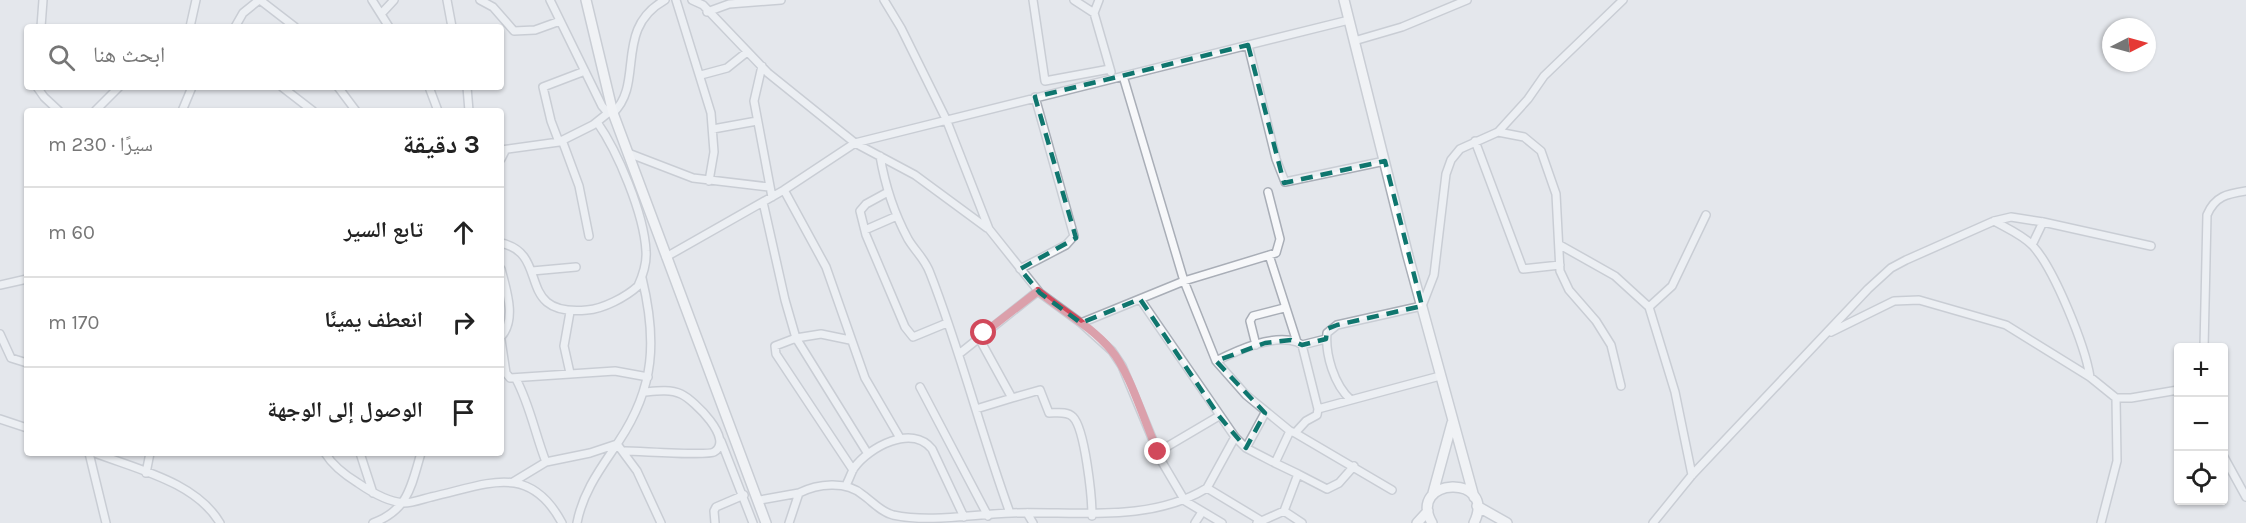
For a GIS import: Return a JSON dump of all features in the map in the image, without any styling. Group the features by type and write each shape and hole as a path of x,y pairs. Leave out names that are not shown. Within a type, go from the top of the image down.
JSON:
{"main road":[{"path":"585,0 611,113 760,500 766,523"},
{"path":"1344,0 1452,423 1476,502 1474,523"},
{"path":"1432,523 1428,511 1430,499 1452,423"},
{"path":"1430,499 1441,488 1455,485 1469,491 1476,502 1507,523"},
{"path":"1417,523 1428,511"}],"street":[{"path":"41,24 43,0"},
{"path":"191,24 196,0"},
{"path":"238,24 243,13 259,0 291,24"},
{"path":"372,0 387,24"},
{"path":"381,14 394,0"},
{"path":"447,0 451,24"},
{"path":"480,0 493,6 514,31 535,30 560,21"},
{"path":"550,0 604,111 611,113"},
{"path":"504,150 561,141 611,113 625,98 635,35 648,14 665,0"},
{"path":"676,0 701,75 714,129 714,152 709,181"},
{"path":"692,0 703,5 707,12 762,66 855,143 915,175 989,229 1038,291 1081,323 1112,351 1122,366 1158,452 1185,501 1222,523"},
{"path":"707,12 729,4 781,0"},
{"path":"884,0 901,28 946,119 989,229"},
{"path":"1033,0 1045,81 1110,69"},
{"path":"1074,0 1094,14"},
{"path":"1098,0 1094,14 1112,78"},
{"path":"1354,41 1401,27 1467,0"},
{"path":"1351,400 1338,384 1326,339 1330,329 1337,325 1422,306 1434,275 1446,174 1451,160 1460,149 1498,132 1528,99 1544,76 1623,0"},
{"path":"666,257 784,190 855,143 1348,21"},
{"path":"1248,45 1276,159 1285,182 1385,161"},
{"path":"701,75 727,68 747,52"},
{"path":"762,66 753,101 768,187 772,197"},
{"path":"585,71 543,87 551,121 579,186 589,236"},
{"path":"1123,76 1184,281 1216,361 1265,413 1392,490"},
{"path":"39,90 56,108"},
{"path":"98,108 117,90"},
{"path":"183,108 191,90"},
{"path":"286,90 309,108"},
{"path":"340,90 354,108"},
{"path":"430,90 437,108"},
{"path":"467,90 470,108"},
{"path":"1020,269 1066,245 1074,236 1035,97"},
{"path":"714,129 757,121"},
{"path":"577,523 592,479 617,444 644,392 648,377 652,330 642,278 646,249 638,215 620,160 597,122"},
{"path":"1498,132 1524,137 1541,151 1556,194 1560,265 1569,290 1596,321 1611,345 1621,386"},
{"path":"1475,141 1524,269 1560,265"},
{"path":"628,153 678,174 709,181 768,187"},
{"path":"880,156 888,192 897,216 908,239 930,272 946,323 959,354 984,441 1010,513"},
{"path":"784,190 826,267 865,378 900,438"},
{"path":"2204,343 2207,214 2211,204 2219,197 2246,191"},
{"path":"888,192 862,207 865,230 909,334 918,336 946,323"},
{"path":"1081,323 1184,281 1276,253 1280,239 1268,192"},
{"path":"763,202 784,300 796,338 868,454"},
{"path":"1649,307 1672,286 1706,215"},
{"path":"865,230 897,216"},
{"path":"1653,523 1692,474 1891,268 1994,221 2020,218 2151,246"},
{"path":"1994,221 2032,245 2056,286 2085,353 2090,377"},
{"path":"2032,245 2043,222"},
{"path":"504,244 518,251 532,271 537,289 548,305 570,312 602,307 633,291 642,278"},
{"path":"1560,245 1615,276 1649,307 1675,392 1692,474"},
{"path":"1269,255 1284,308 1299,343 1318,409 1317,415 1293,432 1275,464"},
{"path":"532,271 576,267"},
{"path":"0,285 24,280"},
{"path":"504,287 509,318 508,327 504,333"},
{"path":"959,354 1038,291"},
{"path":"1140,300 1218,416 1246,447 1321,488 1327,489 1339,483 1354,466"},
{"path":"1827,334 1894,301 1919,300 2006,325 2090,377 2116,398 2131,398 2174,391"},
{"path":"1256,345 1250,321 1253,316 1284,308"},
{"path":"570,312 564,345 570,373"},
{"path":"0,334 11,358 24,362"},
{"path":"850,340 821,334 780,343 774,350 853,470"},
{"path":"979,339 1012,398"},
{"path":"1216,361 1256,345 1291,340 1299,343 1326,339"},
{"path":"504,357 507,376 516,379 615,370 648,377"},
{"path":"1318,409 1440,376"},
{"path":"516,379 528,404 534,432 546,462"},
{"path":"920,387 985,518"},
{"path":"976,409 1040,390 1049,413 1066,413 1073,417 1089,476 1096,518"},
{"path":"644,392 670,391 690,399 711,422 744,495 753,523"},
{"path":"2101,523 2117,461 2116,398"},
{"path":"1246,447 1265,413"},
{"path":"1158,452 1218,416"},
{"path":"0,419 24,427"},
{"path":"760,500 799,493 814,486 846,485 893,515 918,518 985,518 1010,513 1096,518 1128,517 1185,501 1207,488 1235,437"},
{"path":"846,485 853,470 868,454 900,438 923,441 932,449 964,517"},
{"path":"625,452 662,451 703,455 718,449 720,439"},
{"path":"513,482 546,462 590,453 617,444"},
{"path":"617,444 625,452 661,523"},
{"path":"90,456 106,523"},
{"path":"103,456 185,491 203,504 220,523"},
{"path":"146,473 149,456"},
{"path":"326,456 331,463 373,493 404,503 513,482 528,484 546,499 562,523"},
{"path":"361,456 373,493"},
{"path":"373,523 394,513 404,503 420,456"},
{"path":"2228,465 2246,497"},
{"path":"1207,488 1258,522 1284,511 1298,474"},
{"path":"789,523 799,493"},
{"path":"715,523 713,516 716,507 744,495"},
{"path":"1284,511 1302,523"},
{"path":"1195,523 1202,512"},
{"path":"391,523 394,513"},
{"path":"1027,513 1033,523"}],"highlighted area":[{"path":"1248,45 1284,183 1385,161 1422,306 1337,325 1327,329 1326,339 1302,345 1291,340 1265,343 1216,361 1265,413 1246,448 1219,416 1140,299 1081,323 1040,293 1020,269 1076,238 1035,97"}],"route":[{"path":"984,333 1038,291 1081,323 1112,351 1122,366 1158,452"}]}
